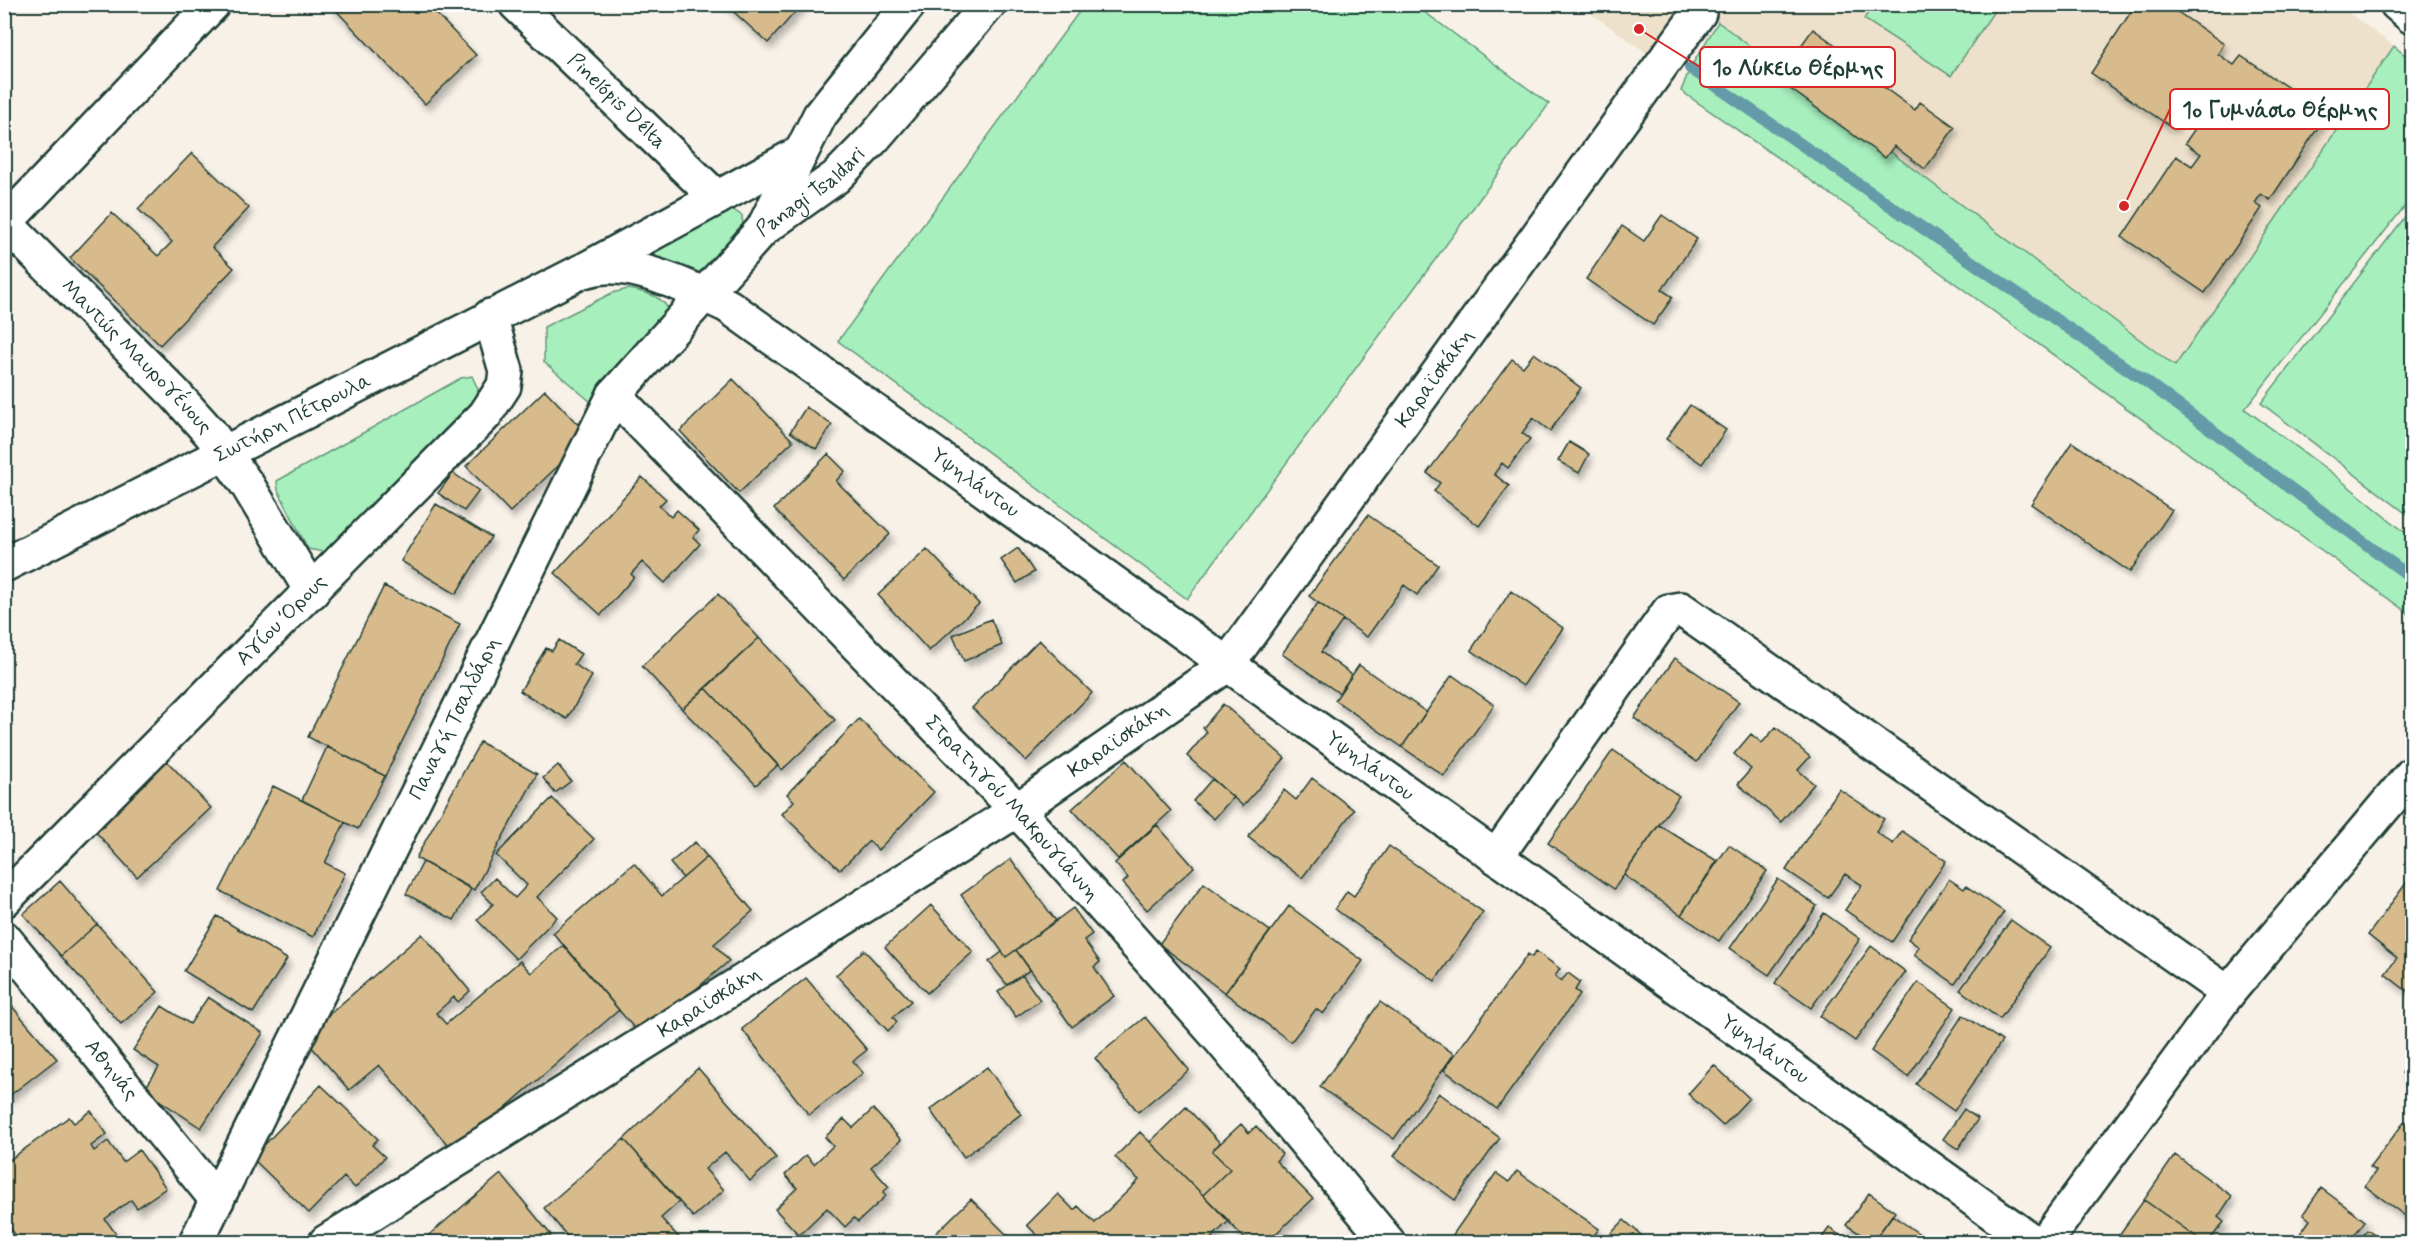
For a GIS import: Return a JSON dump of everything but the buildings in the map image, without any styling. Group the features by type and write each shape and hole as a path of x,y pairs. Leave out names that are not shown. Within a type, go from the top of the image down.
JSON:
{"street":[{"path":"5,223 213,4"},
{"name":"Pinelópis Délta","path":"516,4 717,198"},
{"name":"Panagi Tsaldari","path":"763,229 820,114 909,4"},
{"name":"Panagi Tsaldari","path":"763,229 836,177 874,138 989,4"},
{"path":"2397,4 2412,17"},
{"name":"Καραϊσκάκη","path":"326,1242 1017,810 1227,665 1699,13"},
{"name":"Σωτήρη Πέτρουλα","path":"4,565 582,271 607,255 800,153"},
{"name":"Μαντώς Μαυρογένους","path":"5,223 175,394 225,452 312,592"},
{"name":"Παναγή Τσαλδάρη","path":"196,1242 614,395 763,229"},
{"name":"Σωτήρη Πέτρουλα","path":"582,271 615,267 704,294"},
{"name":"Υψηλάντου","path":"704,294 728,306 2033,1242"},
{"name":"Αγίου Όρους","path":"9,887 312,592 485,416 504,386 506,371 490,316"},
{"name":"Στρατηγού Μακρυγιάννη","path":"614,395 1017,810 1220,1039 1372,1239"},
{"path":"1496,857 1669,611 1681,609 2228,993"},
{"path":"2045,1242 2228,993 2412,774"},
{"name":"Αθηνάς","path":"4,938 217,1200"}],"shaded area":[{"path":"1579,5 1683,5 1647,53"},
{"path":"1692,5 2338,5 2394,46 2175,367 1750,45 1718,22 1699,13"}],"green space":[{"path":"1084,5 1415,5 1549,104 1187,599 838,341"},
{"path":"1873,5 1998,5 1951,76 1864,19"},
{"path":"1718,22 2175,366 2394,46 2412,61 2412,197 2245,409 2332,473 2412,538 2412,616 1875,225 1681,91 1690,68"},
{"path":"731,208 742,216 743,225 705,273 681,272 639,252"},
{"path":"2412,208 2412,518 2261,403"},
{"path":"628,289 660,299 671,315 598,408 544,362 544,327 612,293"},
{"path":"472,376 478,389 476,403 324,552 308,549 278,490 277,481 461,378"}],"waterway":[{"path":"1690,68 2148,383 2412,578"}],"place":[{"name":"1ο Λύκειο Θέρμης","path":"1639,29"},
{"name":"1ο Γυμνάσιο Θέρμης","path":"2124,206"}]}
